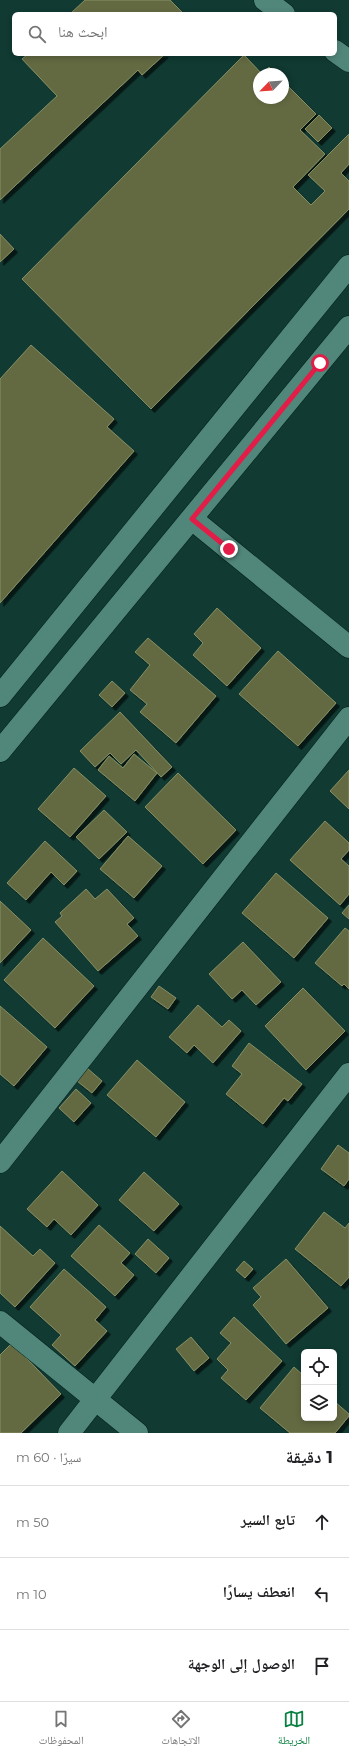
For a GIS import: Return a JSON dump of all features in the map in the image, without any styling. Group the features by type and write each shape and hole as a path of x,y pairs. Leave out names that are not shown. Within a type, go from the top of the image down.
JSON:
{"street":[{"path":"264,0 281,12"},
{"path":"337,52 349,61"},
{"path":"0,696 349,266"},
{"path":"0,750 349,327"},
{"path":"192,519 349,647"},
{"path":"0,1162 349,718"},
{"path":"69,1433 349,1074"},
{"path":"0,1322 137,1433"}],"building":[{"path":"85,0 170,0 182,12 72,12"},
{"path":"26,56 163,56 142,75 138,70 0,200 0,149 57,96 22,59"},
{"path":"243,56 245,56 256,68 253,68 253,104 289,104 289,87 316,114 300,130 325,154 293,187 311,205 325,191 308,175 349,134 349,164 341,173 349,181 349,209 151,409 22,279"},
{"path":"319,115 332,128 318,142 305,129"},
{"path":"0,234 14,249 0,262"},
{"path":"31,345 114,419 107,427 134,451 0,603 0,379"},
{"path":"217,608 261,648 227,686 193,655 203,643 194,634"},
{"path":"148,638 216,696 176,743 140,712 147,704 130,690 150,665 135,652"},
{"path":"278,651 336,703 298,746 239,694"},
{"path":"112,681 125,693 112,707 99,695"},
{"path":"120,712 172,767 161,777 136,750 121,764 110,753 95,767 80,751"},
{"path":"134,754 157,773 135,801 98,770 109,756 123,768"},
{"path":"74,768 106,796 70,837 38,809"},
{"path":"349,770 349,809 330,791"},
{"path":"178,773 236,830 203,864 145,807"},
{"path":"104,810 127,832 99,859 76,837"},
{"path":"325,821 349,843 349,850 341,859 349,866 349,894 340,905 290,860"},
{"path":"128,836 162,866 134,898 100,869"},
{"path":"45,841 77,871 64,885 51,872 26,900 7,883"},
{"path":"276,873 328,918 294,958 242,913"},
{"path":"86,889 95,899 107,889 134,918 127,924 138,936 98,971 55,922 62,916 60,913"},
{"path":"0,901 31,930 0,963"},
{"path":"349,905 349,919 342,913"},
{"path":"345,928 349,931 349,989 344,984 342,986 315,963"},
{"path":"43,938 94,986 55,1028 4,980"},
{"path":"243,942 281,982 256,1005 242,990 232,999 209,974"},
{"path":"159,986 176,998 168,1009 151,997"},
{"path":"303,988 345,1031 306,1070 265,1026"},
{"path":"198,1005 222,1027 229,1020 241,1031 213,1063 194,1045 187,1053 169,1037"},
{"path":"0,1006 47,1047 14,1086 0,1074"},
{"path":"249,1043 302,1084 288,1101 284,1098 263,1124 226,1094 242,1074 232,1066"},
{"path":"137,1060 185,1102 156,1137 107,1095"},
{"path":"87,1068 102,1081 92,1093 77,1081"},
{"path":"76,1089 91,1103 74,1122 59,1108"},
{"path":"338,1145 349,1153 349,1179 344,1186 321,1169"},
{"path":"62,1171 98,1205 71,1235 54,1219 47,1227 27,1209"},
{"path":"144,1172 179,1204 154,1231 119,1200"},
{"path":"324,1212 345,1228 349,1223 349,1277 341,1286 295,1249"},
{"path":"99,1225 130,1253 121,1263 134,1275 115,1296 71,1256"},
{"path":"0,1226 33,1256 40,1249 55,1263 15,1307 0,1293"},
{"path":"148,1239 169,1258 156,1273 135,1254"},
{"path":"286,1259 328,1308 286,1344 253,1305 261,1297 253,1288"},
{"path":"244,1261 253,1269 245,1278 236,1270"},
{"path":"64,1269 106,1307 95,1320 107,1331 75,1366 52,1345 61,1335 30,1307"},
{"path":"234,1317 282,1361 246,1400 221,1378 228,1370 217,1359 231,1343 220,1333"},
{"path":"191,1337 209,1358 194,1371 176,1349"},
{"path":"12,1343 61,1394 21,1433 0,1433 0,1355"},
{"path":"294,1367 301,1373 301,1421 337,1421 337,1404 349,1414 349,1416 335,1433 290,1433 260,1408"}],"route":[{"path":"229,549 192,519 320,363"}]}
